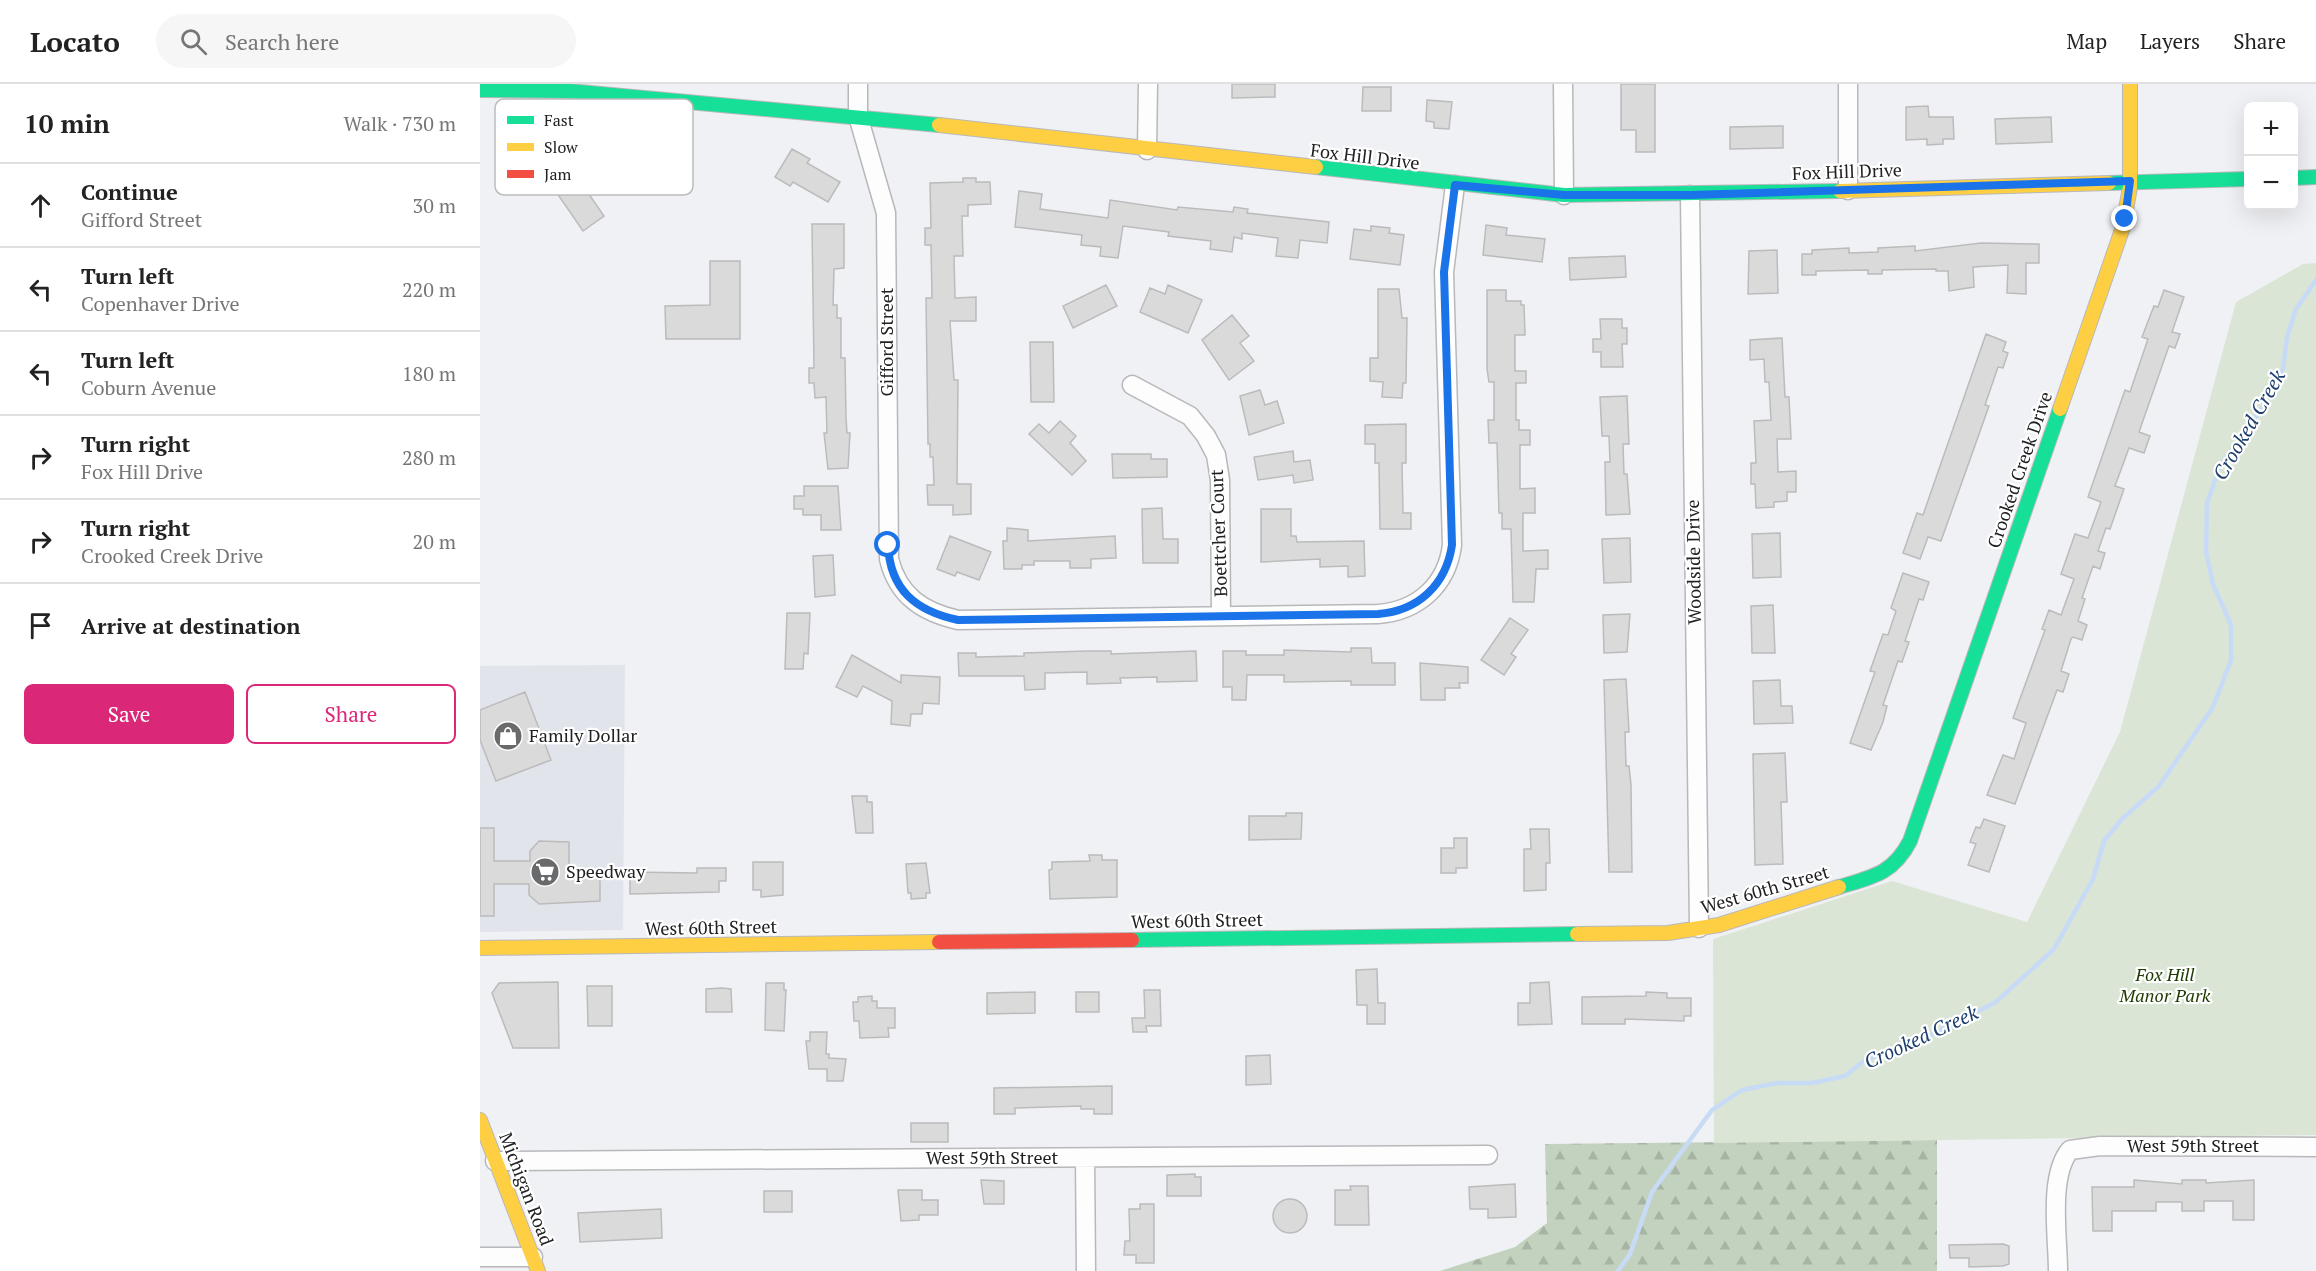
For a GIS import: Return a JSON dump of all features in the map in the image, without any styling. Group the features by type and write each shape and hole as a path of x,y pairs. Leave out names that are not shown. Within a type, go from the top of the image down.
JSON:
{"street":[{"name":"Gifford Street","path":"858,84 858,116 886,213 888,553 896,578 910,599 927,611 958,620 1221,616"},
{"path":"1148,84 1148,150"},
{"path":"1563,84 1564,195"},
{"path":"1848,84 1848,190"},
{"name":"Crooked Creek Drive","path":"1900,858 1910,840 2123,227 2130,181 2130,84"},
{"name":"Fox Hill Drive","path":"480,90 607,89 1455,185 1564,195 1690,195 2244,178"},
{"path":"2298,178 2316,177"},
{"path":"1221,616 1393,613 1410,607 1430,593 1446,570 1452,545 1444,272 1455,185"},
{"name":"Woodside Drive","path":"1690,195 1698,928"},
{"name":"Boettcher Court","path":"1131,385 1190,416 1206,436 1216,455 1220,475 1221,616"},
{"name":"West 60th Street","path":"480,948 1668,933 1735,920 1880,875 1900,858"},
{"name":"Michigan Road","path":"480,1120 536,1264"},
{"name":"West 59th Street","path":"2058,1271 2057,1192 2060,1166 2070,1150 2100,1146 2316,1147"},
{"name":"West 59th Street","path":"495,1161 1488,1155"},
{"path":"1085,1158 1086,1271"},
{"path":"480,1257 536,1264"}],"shaded area":[{"path":"625,665 623,930 480,932 480,666"}],"green space":[{"name":"Fox Hill Manor Park","path":"2316,263 2316,1135 1714,1143 1713,939 1892,881 2027,922 2120,732 2236,302 2303,264"},
{"path":"1937,1140 1937,1271 1440,1271 1515,1247 1547,1223 1545,1144"}],"building":[{"path":"1232,84 1275,84 1275,97 1232,98"},
{"path":"1621,84 1655,84 1655,152 1636,152 1636,130 1621,130"},
{"path":"1363,87 1391,87 1391,111 1362,111"},
{"path":"1427,100 1452,102 1449,129 1434,128 1434,122 1426,121"},
{"path":"1928,106 1929,117 1953,117 1954,139 1943,139 1943,144 1927,145 1927,139 1906,140 1906,107"},
{"path":"2051,117 2052,142 1996,144 1995,119"},
{"path":"1783,126 1783,148 1730,149 1730,127"},
{"path":"792,149 810,159 807,163 840,182 828,202 793,182 790,186 775,177"},
{"path":"963,178 976,178 976,182 990,182 991,204 968,205 968,216 962,216 963,256 954,256 955,298 976,297 976,321 950,321 954,380 958,380 957,484 971,484 971,514 953,515 953,505 928,505 927,485 934,485 933,457 930,457 930,444 928,444 926,298 932,298 931,245 925,245 925,228 931,228 930,183 963,182"},
{"path":"1019,191 1042,194 1040,209 1108,218 1110,200 1177,210 1178,207 1233,212 1234,207 1248,209 1247,213 1329,222 1327,243 1300,240 1298,258 1276,256 1278,238 1242,233 1242,239 1234,237 1232,252 1210,249 1211,241 1168,236 1169,232 1123,226 1118,258 1100,256 1101,247 1081,245 1082,235 1015,227"},
{"path":"558,195 590,195 604,216 583,231"},
{"path":"812,224 844,224 844,268 834,269 833,305 837,305 837,318 841,318 841,358 845,358 847,433 850,433 848,468 828,469 824,433 827,433 826,397 815,398 814,383 809,383 809,368 814,368"},
{"path":"1486,225 1507,228 1506,235 1545,239 1542,262 1483,255"},
{"path":"1371,226 1390,228 1389,233 1404,235 1400,265 1350,259 1354,229 1371,231"},
{"path":"1981,243 2039,244 2039,263 2026,263 2026,294 2007,293 2008,265 1973,267 1974,287 1949,291 1948,271 1936,271 1936,269 1882,270 1882,274 1868,274 1868,270 1816,271 1816,275 1802,275 1802,254 1812,254 1812,250 1849,248 1849,253 1878,252 1878,248 1915,246 1915,251"},
{"path":"1777,250 1778,293 1748,294 1749,251"},
{"path":"1625,256 1626,277 1570,280 1569,258"},
{"path":"710,261 740,261 740,339 666,339 665,306 710,305"},
{"path":"1106,285 1117,306 1073,328 1063,306"},
{"path":"1168,285 1202,300 1188,333 1140,312 1150,288 1165,294"},
{"path":"1378,289 1399,289 1402,318 1407,318 1406,383 1403,383 1402,398 1382,397 1383,382 1370,381 1370,358 1378,358"},
{"path":"1487,290 1506,290 1506,301 1521,301 1521,305 1524,305 1525,335 1515,335 1515,371 1526,371 1526,383 1516,383 1516,420 1519,420 1519,430 1530,430 1530,445 1520,445 1520,489 1535,488 1535,513 1523,513 1523,551 1548,550 1548,569 1536,569 1534,602 1513,602 1511,529 1502,529 1502,513 1499,513 1497,443 1489,443 1488,420 1494,420 1494,382 1489,382 1487,369"},
{"path":"2164,290 2184,297 2172,332 2180,334 2175,348 2169,346 2139,432 2150,436 2144,453 2129,448 2115,486 2124,489 2110,529 2106,528 2098,551 2105,553 2100,569 2093,566 2082,598 2085,599 2078,621 2087,625 2082,640 2073,637 2071,639 2061,671 2069,674 2063,692 2057,690 2015,804 1987,795 2003,755 2014,759 2026,723 2013,718 2045,630 2042,629 2049,610 2061,615 2074,579 2061,574 2075,534 2088,538 2101,502 2088,497 2125,390 2130,392 2148,339 2142,337 2154,306 2158,307"},
{"path":"1232,315 1249,336 1240,343 1254,361 1229,380 1202,340"},
{"path":"1600,319 1622,319 1622,328 1627,328 1627,344 1622,344 1623,367 1601,367 1601,352 1593,352 1593,339 1601,339"},
{"path":"1986,334 2006,342 2003,351 2008,353 2003,368 1998,367 1985,405 1989,406 1941,541 1928,537 1920,559 1903,553 1917,513 1923,515"},
{"path":"1782,338 1785,397 1789,397 1791,439 1777,439 1778,472 1796,471 1796,492 1787,492 1787,501 1774,502 1774,507 1756,508 1755,484 1751,484 1751,463 1756,463 1754,421 1771,420 1769,382 1765,382 1764,359 1750,360 1750,340"},
{"path":"1030,342 1053,342 1054,402 1031,402"},
{"path":"1260,390 1265,405 1277,401 1284,423 1249,435 1240,396"},
{"path":"1627,396 1629,444 1623,444 1624,474 1627,474 1630,514 1606,515 1605,462 1610,462 1609,436 1602,436 1600,397"},
{"path":"1060,421 1076,436 1070,443 1086,461 1072,475 1029,434 1039,424 1049,433"},
{"path":"1406,424 1406,463 1402,463 1403,513 1411,513 1411,529 1380,529 1379,463 1375,463 1375,444 1365,444 1365,425"},
{"path":"1293,451 1294,462 1310,460 1313,480 1294,483 1293,475 1258,480 1254,457"},
{"path":"1112,454 1151,454 1151,459 1167,459 1167,477 1113,478"},
{"path":"804,486 838,486 841,530 821,530 821,515 803,515 803,509 794,509 794,496 804,496"},
{"path":"1162,508 1163,539 1178,539 1178,563 1143,563 1142,509"},
{"path":"1261,509 1291,509 1291,536 1296,536 1297,542 1364,541 1365,576 1348,577 1348,566 1320,567 1320,559 1261,562"},
{"path":"1007,528 1028,530 1028,541 1115,536 1116,558 1091,559 1091,568 1070,568 1070,561 1034,561 1034,565 1022,565 1022,569 1004,569 1003,541 1007,541"},
{"path":"1780,533 1781,577 1753,578 1752,534"},
{"path":"950,536 991,552 979,580 957,572 955,576 937,569"},
{"path":"1630,538 1631,582 1604,583 1602,539"},
{"path":"833,555 835,595 815,597 813,556"},
{"path":"1903,573 1929,582 1923,600 1919,599 1905,641 1909,642 1902,662 1898,661 1883,705 1887,706 1883,722 1871,750 1850,743 1875,672 1870,671 1883,634 1888,635 1896,611 1891,608"},
{"path":"1773,605 1775,653 1752,653 1751,606"},
{"path":"787,613 810,613 808,654 804,653 803,669 785,669"},
{"path":"1630,614 1627,652 1604,653 1603,615"},
{"path":"1510,618 1528,630 1511,654 1516,657 1504,675 1481,660"},
{"path":"1351,648 1371,648 1372,663 1395,663 1395,685 1351,685 1351,681 1284,682 1284,675 1247,675 1246,700 1232,700 1232,687 1223,687 1223,651 1246,651 1246,655 1284,655 1284,650 1351,652"},
{"path":"1111,651 1111,654 1196,651 1197,681 1157,682 1157,677 1120,678 1121,683 1087,684 1087,672 1045,673 1045,689 1025,690 1024,676 959,676 958,653 976,653 976,657"},
{"path":"852,655 901,683 901,675 940,677 939,704 923,703 922,714 911,714 910,726 891,724 892,701 863,686 857,697 836,687"},
{"path":"1420,663 1468,667 1468,683 1459,683 1460,688 1445,688 1445,700 1421,700"},
{"path":"1626,679 1629,732 1625,732 1626,766 1629,766 1631,785 1632,872 1609,872 1604,680"},
{"path":"1780,680 1781,706 1792,706 1793,723 1754,724 1753,681"},
{"path":"525,692 551,760 496,781 480,740 480,710"},
{"path":"1785,753 1787,802 1781,802 1783,864 1755,865 1753,754"},
{"path":"852,796 867,796 867,802 872,802 873,833 856,833"},
{"path":"1286,813 1302,813 1301,839 1249,840 1249,816 1286,816"},
{"path":"1984,819 2005,826 1989,872 1968,865 1976,844 1970,842 1976,827 1980,828"},
{"path":"480,828 494,828 494,861 530,861 530,851 539,841 569,842 569,872 600,872 600,901 539,904 529,895 529,884 494,884 494,916 480,916"},
{"path":"1530,829 1549,829 1550,863 1546,863 1546,890 1524,891 1524,849 1531,849"},
{"path":"1454,838 1467,838 1467,868 1456,868 1456,873 1441,873 1441,848 1454,848"},
{"path":"1089,855 1102,855 1102,860 1117,860 1117,897 1050,899 1049,870 1052,869 1052,862 1090,861"},
{"path":"753,862 783,862 783,895 761,897 761,890 753,890"},
{"path":"926,863 930,893 926,893 926,898 911,899 911,893 908,893 906,864"},
{"path":"697,868 726,868 726,881 719,881 719,892 630,894 630,872 697,873"},
{"path":"1377,969 1378,1003 1385,1003 1385,1024 1367,1024 1367,1005 1357,1005 1356,970"},
{"path":"558,982 559,1048 513,1048 492,993 499,983"},
{"path":"1549,982 1552,1024 1518,1025 1518,1003 1530,1003 1530,983"},
{"path":"766,983 784,983 784,990 786,990 784,1031 765,1030"},
{"path":"587,986 612,986 612,1026 588,1026"},
{"path":"706,989 731,989 732,1012 706,1012"},
{"path":"1144,990 1160,990 1161,1026 1146,1026 1147,1032 1133,1032 1132,1018 1145,1018"},
{"path":"1035,992 1035,1013 987,1014 987,993"},
{"path":"1076,992 1099,992 1099,1012 1076,1012"},
{"path":"1646,992 1667,993 1667,998 1691,998 1691,1016 1684,1016 1684,1021 1625,1019 1625,1024 1582,1024 1582,997 1646,996"},
{"path":"872,996 872,1001 877,1001 877,1008 895,1008 895,1028 888,1028 889,1037 860,1038 859,1021 854,1021 853,1002 858,1002 858,997"},
{"path":"810,1032 827,1032 826,1054 829,1054 829,1058 846,1059 843,1081 827,1081 827,1069 809,1069 806,1041 810,1041"},
{"path":"1270,1055 1271,1084 1246,1085 1246,1056"},
{"path":"1112,1086 1112,1114 1094,1114 1094,1109 1081,1109 1081,1106 1015,1108 1015,1114 994,1114 994,1088"},
{"path":"911,1123 948,1123 948,1142 911,1142"},
{"path":"1195,1174 1195,1177 1201,1177 1201,1196 1167,1196 1167,1175"},
{"path":"981,1180 1004,1181 1004,1204 984,1204"},
{"path":"2134,1180 2182,1184 2182,1180 2206,1180 2206,1183 2254,1180 2254,1220 2233,1220 2233,1201 2204,1201 2204,1211 2182,1211 2182,1202 2156,1202 2156,1211 2112,1211 2112,1231 2093,1231 2092,1187 2134,1187"},
{"path":"1515,1184 1516,1217 1488,1218 1488,1209 1470,1209 1469,1187"},
{"path":"1350,1186 1368,1186 1369,1225 1335,1225 1335,1190 1351,1190"},
{"path":"898,1190 922,1190 922,1200 938,1200 938,1215 919,1215 919,1220 901,1221"},
{"path":"764,1191 792,1191 792,1212 764,1212"},
{"path":"1290,1199 1302,1204 1307,1216 1302,1228 1290,1233 1278,1228 1273,1216 1278,1204"},
{"path":"1140,1204 1154,1204 1154,1263 1136,1263 1136,1255 1124,1255 1125,1241 1130,1241 1129,1209 1140,1209"},
{"path":"661,1209 662,1238 580,1242 578,1213"},
{"path":"2003,1244 2009,1246 2009,1264 2003,1266 1969,1267 1969,1258 1950,1258 1949,1245"}],"waterway":[{"name":"Crooked Creek","path":"1618,1271 1630,1254 1652,1192 1712,1110 1742,1090 1777,1083 1812,1083 1845,1076 1865,1060 1919,1041 1996,1002 2054,949 2093,879 2104,841 2122,819 2159,786 2213,707 2231,660 2231,625 2213,584 2206,551 2207,503 2220,466 2265,404 2283,369 2287,337 2296,309 2316,280"}],"traffic: fast":[{"path":"480,90 569,91 656,99"},
{"path":"693,102 939,125"},
{"path":"1316,167 1564,195 1840,191"},
{"path":"2298,178 2316,177"},
{"path":"2109,183 2244,179"},
{"path":"1839,887 1880,873 1896,861 1910,841 2060,409"},
{"path":"1132,940 1577,934"}],"traffic: slow":[{"path":"2060,409 2123,227 2130,187 2130,84"},
{"path":"939,125 1316,167"},
{"path":"1840,191 2109,183"},
{"path":"1577,934 1668,933 1719,925 1839,887"},
{"path":"480,948 939,942"},
{"path":"480,1120 538,1271"}],"traffic: jam":[{"path":"939,942 1132,940"}],"place":[{"name":"Family Dollar","path":"508,736"},
{"name":"Speedway","path":"545,872"}],"route":[{"path":"888,545 893,572 910,599 927,611 958,620 1378,614 1393,613 1410,607 1430,593 1439,582 1448,564 1452,545 1444,272 1455,185 1564,195 1690,195 2130,181 2125,219"}]}
